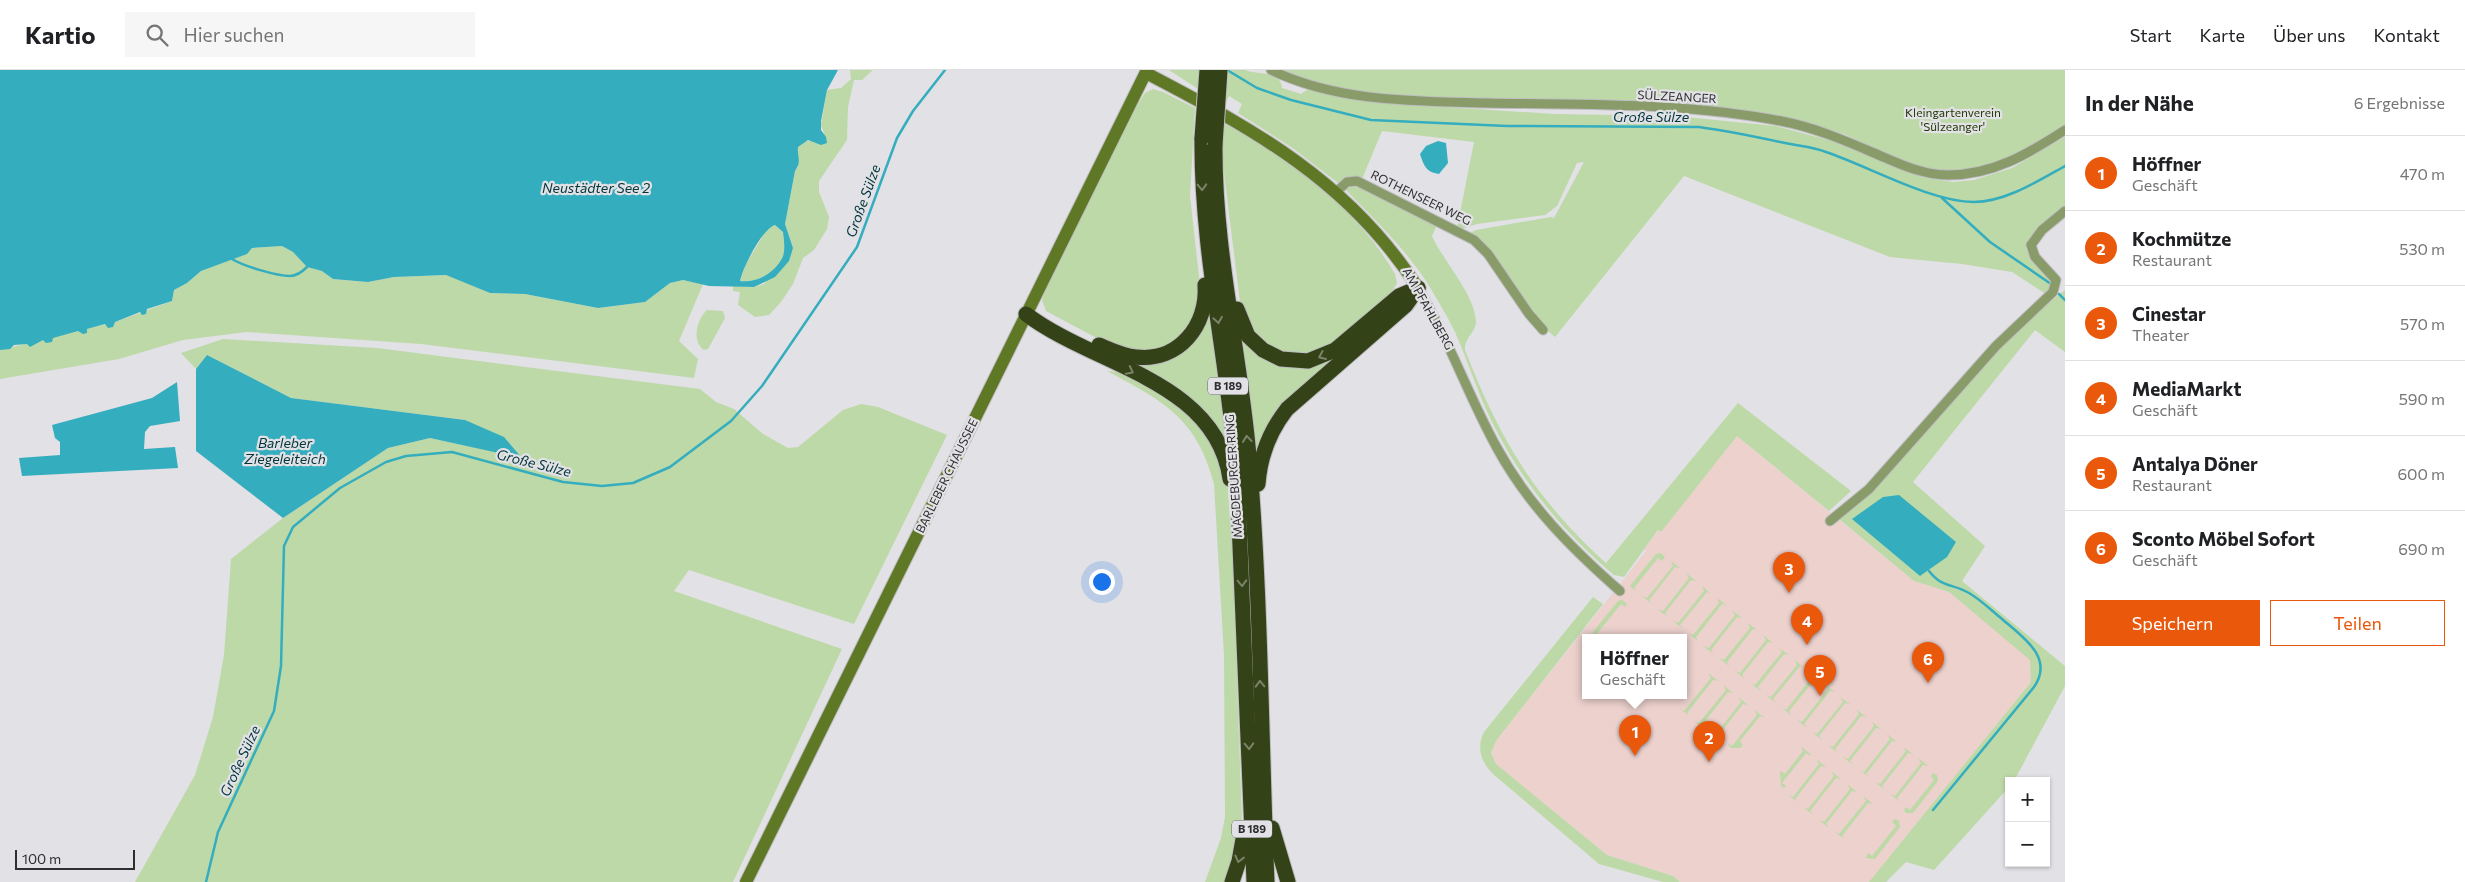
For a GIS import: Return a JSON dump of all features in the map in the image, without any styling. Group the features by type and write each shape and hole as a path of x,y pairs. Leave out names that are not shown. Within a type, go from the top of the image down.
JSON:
{"highway":[{"name":"MAGDEBURGER RING","path":"1207,70 1206,238 1231,406 1247,537 1263,785 1267,882"},
{"name":"MAGDEBURGER RING","path":"1220,70 1208,141 1222,263 1245,420 1250,776 1254,882"},
{"path":"1026,314 1049,318 1094,343 1126,356 1144,358 1164,354 1187,340 1195,330 1202,315 1206,292 1201,246 1206,238"},
{"path":"1222,263 1230,274 1238,316 1248,336 1269,354 1294,361 1316,359 1335,350 1399,296 1418,288"},
{"path":"1026,314 1044,327 1167,389 1185,401 1201,416 1214,433 1225,459 1231,485 1233,523 1247,537 1260,532 1258,486 1262,458 1279,420 1300,396 1406,305 1418,288"},
{"path":"1232,882 1242,850 1250,776"},
{"path":"1263,785 1274,840 1288,882"}],"street":[{"name":"SÜLZEANGER","path":"1271,70 1315,87 1382,99 1691,108 1779,120 1826,133 1913,169 1936,175 1968,174 1994,169 2023,156 2065,130"},
{"name":"AM PFAHLBERG","path":"1146,71 1270,142 1303,164 1336,192 1380,238 1405,267 1418,288 1446,338 1492,439 1518,483 1566,542 1620,591"},
{"name":"BARLEBER CHAUSSEE","path":"746,882 1146,71"},
{"name":"ROTHENSEER WEG","path":"1336,192 1347,182 1356,181 1471,237 1488,254 1529,314 1543,330"},
{"path":"1830,521 1879,479 1996,346 2053,291 2056,280 2035,257 2031,245 2042,230 2065,211"}],"shaded area":[{"path":"1737,436 1914,581 1949,592 2030,659 2031,682 1869,882 1680,882 1673,876 1607,855 1496,764 1491,753 1496,741 1646,551 1644,549 1659,530 1661,531"}],"green space":[{"path":"850,70 873,70 862,80 854,80 848,107 847,140 819,181 819,192 829,217 827,229 814,250 803,258 793,284 781,302 769,315 755,317 738,305 740,292 733,291 733,286 754,287 764,284 793,248 785,224 795,171 798,167 798,147 805,141 814,141 824,133 821,125 827,90 841,88 851,79"},
{"path":"1169,70 1245,70 1273,76 1281,82 1282,88 1301,94 1308,89 1382,103 1555,114 1675,116 1776,126 1843,144 1921,177 1953,182 1974,180 2012,168 2065,137 2065,208 2027,245 2026,250 2052,279 2052,287 2046,294 2012,272 1962,264 1890,257 1684,176 1555,337 1537,322 1470,233 1476,230 1554,218 1584,162 1577,163 1557,206 1545,215 1457,228 1474,142 1382,131 1362,179 1349,176 1338,183 1294,149 1238,113 1242,104 1229,96 1224,106"},
{"name":"Kleingartenverein 'Sülzeanger'","path":"1285,70 2065,70 2065,126 2011,159 1966,171 1934,171 1905,162 1844,134 1797,121 1686,103 1390,96 1313,83"},
{"path":"1153,89 1195,108 1190,196 1200,285 1192,323 1172,345 1142,352 1106,343 1046,311 1042,300 1047,285 1132,113 1145,93"},
{"path":"1225,124 1274,152 1320,188 1362,229 1380,251 1395,274 1397,283 1390,295 1330,345 1308,354 1284,353 1259,340 1242,311 1224,173 1222,149"},
{"path":"1355,184 1437,225 1432,236 1465,289 1474,311 1476,322 1466,342 1465,350 1491,411 1522,466 1539,491 1581,539 1606,563 1738,403 1851,491 1829,511 1737,436 1661,532 1658,530 1624,577 1614,575 1560,523 1529,484 1491,420 1455,332 1431,289 1391,237 1345,189"},
{"path":"775,225 783,232 784,243 783,257 778,265 758,279 740,281 746,264 768,227"},
{"path":"282,246 293,252 307,267 322,271 333,279 368,282 394,277 447,275 490,293 525,294 598,308 645,302 670,283 683,280 703,284 679,341 698,359 694,378 421,344 246,332 183,340 119,359 0,379 0,350 115,322 172,301 174,290 187,283 201,271 246,254 252,248"},
{"path":"2065,290 2065,352 2035,330 1913,482 1985,546 1962,581 2065,666 2065,686 2016,777 2005,777 2005,791 1934,870 1906,862 1886,882 1869,882 2031,682 2030,660 1949,592 1914,581 1839,519 1906,455 1987,362 2035,314"},
{"path":"707,310 723,311 725,318 708,349 704,350 698,341 697,330 700,319"},
{"path":"1208,310 1227,443 1215,429 1094,347 1153,361"},
{"path":"1358,337 1311,380 1257,453 1243,341 1282,363"},
{"path":"223,339 377,348 700,389 716,402 734,409 763,434 788,448 798,447 843,410 861,404 878,407 947,435 854,624 689,570 674,591 842,649 733,882 135,882 195,775 213,717 224,655 231,559 283,518 388,448 430,438 521,457 465,420 291,398 207,355 196,369 181,353"},
{"path":"1107,371 1127,373 1169,394 1205,425 1227,477 1233,563 1242,824 1228,882 1205,882 1221,838 1225,817 1224,655 1214,484 1207,461 1198,443 1175,414 1145,392"},
{"path":"1661,553 1665,557 1662,561 1658,558 1634,588 1637,592 1630,586 1656,554"},
{"path":"1671,561 1680,568 1675,567 1649,600 1652,604 1642,596 1647,598 1673,566"},
{"path":"1686,573 1696,581 1691,580 1665,613 1668,617 1657,609 1663,611 1689,578"},
{"path":"1702,586 1711,594 1707,592 1680,625 1683,629 1673,621 1678,623 1704,591"},
{"path":"1593,597 1603,604 1496,741 1491,753 1496,764 1607,855 1673,876 1680,882 1663,882 1599,864 1493,774 1485,765 1481,754 1480,744 1484,732"},
{"path":"1717,598 1726,605 1722,604 1696,637 1698,641 1688,633 1693,635 1719,603"},
{"path":"1622,600 1627,604 1625,607 1621,604 1597,634 1593,634 1593,632 1618,601"},
{"path":"1732,610 1742,618 1737,617 1711,650 1714,654 1703,646 1709,648 1735,615"},
{"path":"1748,623 1757,630 1753,629 1727,662 1729,666 1719,658 1724,660 1750,628"},
{"path":"1763,635 1773,643 1768,642 1742,675 1745,679 1735,671 1740,673 1766,640"},
{"path":"1779,648 1789,655 1784,654 1758,687 1761,691 1750,683 1755,685 1782,652"},
{"path":"1795,660 1804,668 1800,666 1773,699 1776,703 1766,695 1771,697 1797,665"},
{"path":"1810,672 1819,680 1815,679 1789,711 1791,715 1781,707 1786,710 1812,677"},
{"path":"1708,673 1718,681 1713,680 1687,713 1689,716 1679,708 1684,711 1711,678"},
{"path":"1723,685 1733,693 1728,692 1702,725 1705,729 1694,721 1699,723 1726,690"},
{"path":"1825,685 1835,692 1830,691 1804,724 1807,728 1797,720 1802,722 1828,689"},
{"path":"1738,697 1748,705 1743,704 1717,737 1720,741 1710,733 1715,735 1741,702"},
{"path":"1840,697 1850,704 1845,703 1819,736 1822,740 1812,732 1817,734 1843,702"},
{"path":"1856,709 1866,717 1861,716 1835,749 1838,753 1828,745 1833,747 1859,714"},
{"path":"1754,710 1765,718 1760,716 1740,741 1743,745 1740,748 1731,748 1727,743 1732,746 1757,715"},
{"path":"1872,722 1881,729 1876,728 1850,761 1853,765 1843,757 1848,759 1874,726"},
{"path":"1887,734 1897,742 1892,741 1866,774 1869,777 1859,769 1864,772 1890,739"},
{"path":"1801,746 1811,755 1806,753 1782,783 1786,786 1784,788 1781,786 1780,773 1781,771 1785,774 1803,751"},
{"path":"1903,747 1913,754 1908,753 1882,786 1885,790 1875,782 1880,784 1906,751"},
{"path":"1918,758 1928,766 1923,765 1897,798 1900,802 1890,794 1895,796 1921,763"},
{"path":"1816,759 1826,767 1821,766 1795,799 1798,802 1788,795 1793,797 1819,764"},
{"path":"1831,771 1841,779 1836,778 1810,811 1813,815 1803,807 1808,809 1834,776"},
{"path":"1933,773 1937,775 1938,781 1913,813 1906,813 1904,810 1906,807 1910,810 1934,780 1931,776"},
{"path":"1847,784 1857,792 1852,791 1826,824 1829,828 1819,820 1824,822 1850,789"},
{"path":"1863,796 1873,804 1868,803 1842,836 1844,839 1834,831 1839,834 1866,801"},
{"path":"1895,819 1899,821 1900,827 1875,859 1866,858 1868,853 1872,856 1896,826 1892,822"}],"water":[{"name":"Neustädter See 2","path":"0,70 838,70 827,90 821,121 821,130 826,137 827,143 821,145 808,140 798,147 799,162 795,171 785,224 793,248 789,261 775,277 754,287 709,286 683,280 670,283 645,302 598,308 525,294 490,293 446,275 394,277 368,282 333,279 322,271 307,267 293,252 282,246 252,248 247,254 201,271 187,283 174,290 172,301 147,309 146,314 142,315 140,312 115,322 113,327 108,328 105,324 87,329 87,333 83,334 78,331 53,338 52,342 46,343 43,340 30,347 27,344 14,345 10,349 0,350","holes":["775,225 783,232 784,254 778,265 758,279 740,281 749,258 764,233"]},
{"path":"1438,141 1446,143 1448,163 1439,174 1431,172 1426,168 1420,154 1426,146"},
{"name":"Barleber Ziegeleiteich","path":"207,355 291,398 465,420 504,437 522,458 430,438 388,448 283,518 196,451 196,369"},
{"path":"177,382 180,421 150,426 145,432 144,449 175,447 178,468 22,476 19,458 60,455 60,442 55,438 52,425 152,398"},
{"path":"1899,495 1956,542 1947,557 1920,576 1852,519 1883,497"}],"waterway":[{"name":"Große Sülze","path":"206,882 218,832 274,711 281,666 284,546 293,527 340,488 386,462 406,456 452,452 563,482 602,486 633,483 670,467 731,421 762,386 857,247 897,138 913,111 945,70"},
{"name":"Große Sülze","path":"1227,70 1257,88 1291,100 1371,120 1507,126 1699,127 1732,132 1821,150 1919,190 1957,200 1974,202 2009,195 2065,166"},
{"path":"1942,198 1990,242 2051,284"},
{"path":"232,259 284,276 295,275 307,267"},
{"path":"2059,294 2065,300"},
{"path":"1929,571 1943,583 1963,590 1986,605 2026,640 2033,648 2041,666 2034,687 1933,810"}],"place":[{"name":"Cinestar","path":"1789,593"},
{"name":"MediaMarkt","path":"1807,645"},
{"name":"Sconto Möbel Sofort","path":"1928,683"},
{"name":"Antalya Döner","path":"1820,696"},
{"name":"Höffner","path":"1635,756"},
{"name":"Kochmütze","path":"1709,762"}]}
